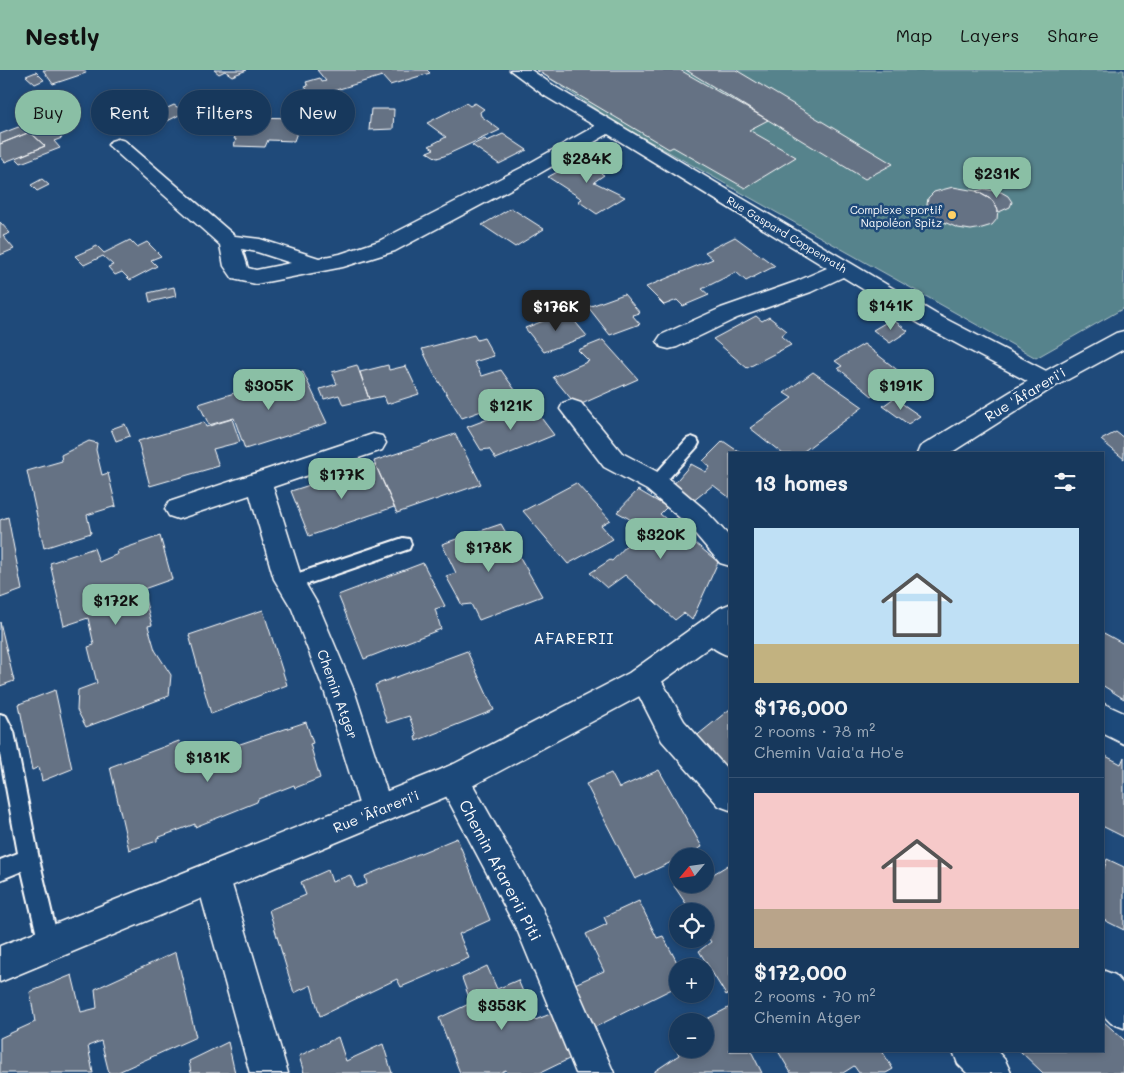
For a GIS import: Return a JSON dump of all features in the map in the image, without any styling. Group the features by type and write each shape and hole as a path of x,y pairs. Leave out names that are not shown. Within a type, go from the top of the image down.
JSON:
{"street":[{"name":"Rue Gaspard Coppenrath","path":"519,70 928,319 1046,381"},
{"path":"118,145 230,243 235,266 241,274 256,277 343,260 387,246 528,172 609,126"},
{"path":"230,243 236,241 317,265"},
{"path":"669,341 729,312 803,288 845,268"},
{"name":"Rue 'Āfareri'i","path":"932,452 1046,381 1121,344"},
{"path":"572,409 612,460 656,483 695,516 729,554"},
{"path":"178,509 373,443"},
{"name":"Chemin Atger","path":"258,482 290,583 304,605 340,693 377,810"},
{"name":"Rue 'Āfareri'i","path":"0,964 453,779 645,678 724,630"},
{"path":"645,678 672,731 729,794"},
{"path":"1104,717 1124,730"},
{"name":"Chemin Afarerii Piti","path":"453,779 530,920 595,1073"},
{"path":"212,878 269,1073"},
{"path":"1104,990 1124,1010"},
{"path":"972,1052 992,1073"}],"lane":[{"path":"656,483 692,443"},
{"path":"290,583 403,544"},
{"path":"0,722 5,732 29,859 49,944"},
{"path":"0,870 29,859"}],"green space":[{"name":"Complexe sportif Napoléon Spitz","path":"537,70 1124,70 1124,308 1036,358 615,122"}],"building":[{"path":"43,70 84,70 86,73 53,84"},
{"path":"214,70 247,70 232,76 225,71 219,74"},
{"path":"317,70 427,70 430,73 390,85 382,76 336,90 307,90 305,87 308,86 306,82 320,78 322,82 326,81"},
{"path":"536,70 680,70 768,120 749,130 796,157 745,188 673,147 669,149"},
{"path":"686,70 736,70 893,164 865,179"},
{"path":"36,72 44,80 35,84 26,76"},
{"path":"466,103 470,106 475,103 484,109 480,112 481,116 500,130 444,156 437,158 427,152 434,149 429,146 446,137 427,123"},
{"path":"174,105 178,108 178,116 168,121 168,108"},
{"path":"371,109 394,109 393,129 369,130"},
{"path":"271,117 281,118 281,135 296,135 294,141 268,140 265,147 234,146 236,139 234,139 236,135 271,135"},
{"path":"15,128 15,135 22,135 0,144 0,134"},
{"path":"503,134 527,150 499,164 472,145 485,139 487,141"},
{"path":"22,135 33,135 45,146 5,162 0,156 0,144"},
{"path":"33,135 59,135 62,138 54,141 60,148 21,163 16,158 45,146"},
{"path":"588,155 608,167 599,172 604,175 594,182 625,197 597,214 578,201 582,199 548,177"},
{"path":"42,179 49,185 37,191 31,185"},
{"path":"953,187 976,191 992,200 998,209 997,219 992,225 971,230 958,228 937,219 930,212 927,205 928,198 934,192"},
{"path":"984,189 1001,192 1008,196 1012,202 1010,207 999,212 992,200 976,191"},
{"path":"511,208 544,229 515,247 482,225"},
{"path":"0,222 10,233 3,236 14,249 0,255"},
{"path":"735,237 775,266 746,281 736,272 702,289 709,295 683,306 677,300 664,305 646,287 713,259 705,252"},
{"path":"130,240 137,247 147,242 161,256 151,260 157,266 130,280 122,272 115,275 108,267 113,265 103,256 84,265 75,256 97,246 104,253"},
{"path":"174,287 176,296 150,302 148,293"},
{"path":"624,294 640,313 632,315 640,324 610,335 588,307"},
{"path":"567,312 587,336 544,352 525,328"},
{"path":"756,316 762,321 769,317 787,331 781,336 791,345 747,368 713,339"},
{"path":"892,319 908,331 890,343 873,330"},
{"path":"474,335 477,340 484,338 494,356 474,362 482,376 501,370 520,397 462,418 434,374 422,349"},
{"path":"603,340 638,379 577,406 553,377 589,361 578,350"},
{"path":"864,344 905,376 872,396 838,368 842,366 835,361"},
{"path":"357,365 369,399 343,405 339,395 324,399 320,389 337,384 332,372"},
{"path":"388,365 389,370 406,366 419,394 387,404 384,396 369,399 360,372"},
{"path":"303,372 327,423 245,449 234,418 209,425 199,404 247,389 250,396 273,389 270,382"},
{"path":"813,372 863,407 803,452 780,452 750,428 792,398 784,393"},
{"path":"894,398 920,416 908,424 883,406"},
{"path":"530,403 554,435 496,459 489,449 481,450 467,427"},
{"path":"232,419 240,442 213,449 219,466 150,486 138,441 204,422 206,427"},
{"path":"125,424 130,436 116,441 111,429"},
{"path":"1116,432 1124,438 1124,459 1101,440"},
{"path":"455,434 481,484 397,513 374,461"},
{"path":"89,441 97,443 96,450 102,475 108,473 116,506 87,515 91,533 44,548 27,471 62,461 61,455"},
{"path":"723,441 739,452 729,452 729,497 713,485 692,502 672,486 691,464 706,472 710,467 703,461"},
{"path":"375,464 394,507 309,536 291,491"},
{"path":"576,483 610,520 601,525 613,539 568,564 523,511"},
{"path":"638,490 667,507 660,514 718,562 692,620 684,613 675,620 625,575 607,588 590,573 610,560 612,561 644,527 617,512"},
{"path":"8,517 22,590 0,598 0,520"},
{"path":"501,524 542,596 479,620 471,604 462,605 446,576 456,573 442,544"},
{"path":"160,536 172,579 138,591 140,600 145,599 152,625 148,626 155,650 171,675 169,696 86,727 77,710 78,690 97,683 88,647 94,645 88,618 64,626 50,563 94,548 99,562 118,554 117,551"},
{"path":"423,563 445,606 435,609 441,629 364,659 338,595"},
{"path":"263,610 287,685 211,714 189,635"},
{"path":"0,622 14,681 0,686"},
{"path":"1104,633 1124,644 1124,699 1104,686"},
{"path":"467,651 494,710 416,741 415,737 417,736 409,716 387,723 375,685"},
{"path":"55,690 72,769 42,781 39,767 32,770 19,704"},
{"path":"729,710 729,774 694,738"},
{"path":"306,722 313,743 310,744 320,778 295,788 294,785 195,827 195,824 157,838 157,841 129,850 110,767 179,741 187,767 205,760 204,756"},
{"path":"1104,755 1121,764 1124,757 1124,837 1104,827"},
{"path":"659,770 702,847 669,848 669,863 635,879 586,784 611,773 619,788"},
{"path":"457,838 490,920 459,934 469,958 401,987 397,979 320,1016 311,985 294,993 269,910 306,895 301,882 328,870 332,882 350,875 356,888 367,884 365,876"},
{"path":"1107,859 1124,867 1124,930 1104,920 1104,869"},
{"path":"729,865 729,993 726,995 714,975 714,958 703,958 699,951 703,948 714,948 714,903 686,903 679,893 714,893 714,874"},
{"path":"639,901 657,938 663,936 675,958 669,958 669,990 587,1031 568,987 604,971 586,934 607,924 604,917"},
{"path":"176,952 196,1037 116,1073 109,1073 101,1041 88,1046 93,1073 0,1073 0,1038 35,1022 30,992 72,975 81,1012 97,1008 95,989"},
{"path":"487,966 497,989 518,980 535,1020 553,1013 571,1058 540,1073 507,1073 506,1070 499,1073 460,1073 439,1018 471,1003 462,978"},
{"path":"729,1008 729,1052 752,1052 762,1073 655,1073 655,1071 674,1058 714,1058 714,1015"},
{"path":"1104,1022 1124,1040 1124,1073 1043,1073 1021,1052 1104,1052"},
{"path":"338,1037 346,1061 383,1044 392,1073 304,1073 299,1056"},
{"path":"228,1042 235,1073 191,1073 189,1061"},
{"path":"779,1052 883,1052 893,1069 886,1073 859,1073 854,1066 843,1073 791,1073"}],"place":[{"name":"Complexe sportif Napoléon Spitz","path":"952,215"}],"district":[{"name":"AFARERII","path":"574,637"}]}
